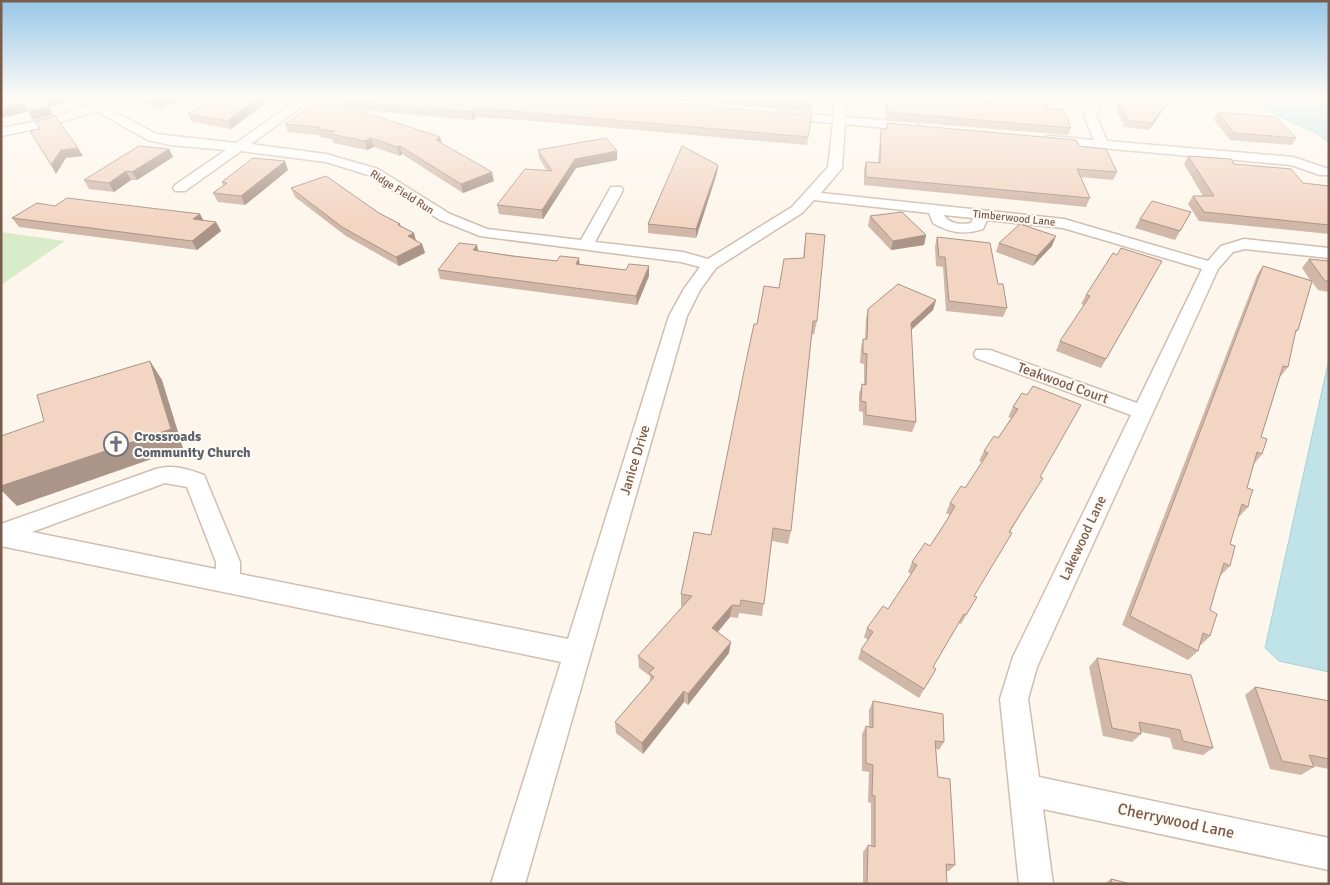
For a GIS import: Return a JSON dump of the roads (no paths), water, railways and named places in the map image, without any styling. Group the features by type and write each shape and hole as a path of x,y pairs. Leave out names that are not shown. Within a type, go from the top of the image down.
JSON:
{"street":[{"name":"Ridge Field Run","path":"153,137 347,163 375,172 440,216 463,227 496,236 683,257 710,265"},
{"path":"180,188 250,137"},
{"name":"Janice Drive","path":"508,884 678,316 692,289 710,265 797,210 813,196 835,168 838,137"},
{"path":"1099,137 1102,144"},
{"path":"1037,138 1293,161 1325,172"},
{"path":"585,246 616,190"},
{"name":"Timberwood Lane","path":"813,196 936,210 938,220 948,227 968,230 978,226 981,214 1064,224 1211,267"},
{"name":"Lakewood Lane","path":"1036,884 1014,699 1023,666 1211,267 1227,249 1244,244 1329,253"},
{"name":"Teakwood Court","path":"984,354 1142,412"},
{"path":"1,535 164,475 182,476 196,481 228,562 228,582"},
{"path":"1,535 578,653"},
{"name":"Cherrywood Lane","path":"1024,789 1329,854"}],"water":[{"path":"1322,137 1329,137 1329,143"},
{"path":"1329,359 1329,672 1279,661 1265,648"}],"place":[{"name":"Crossroads Community Church","path":"116,444"}]}
